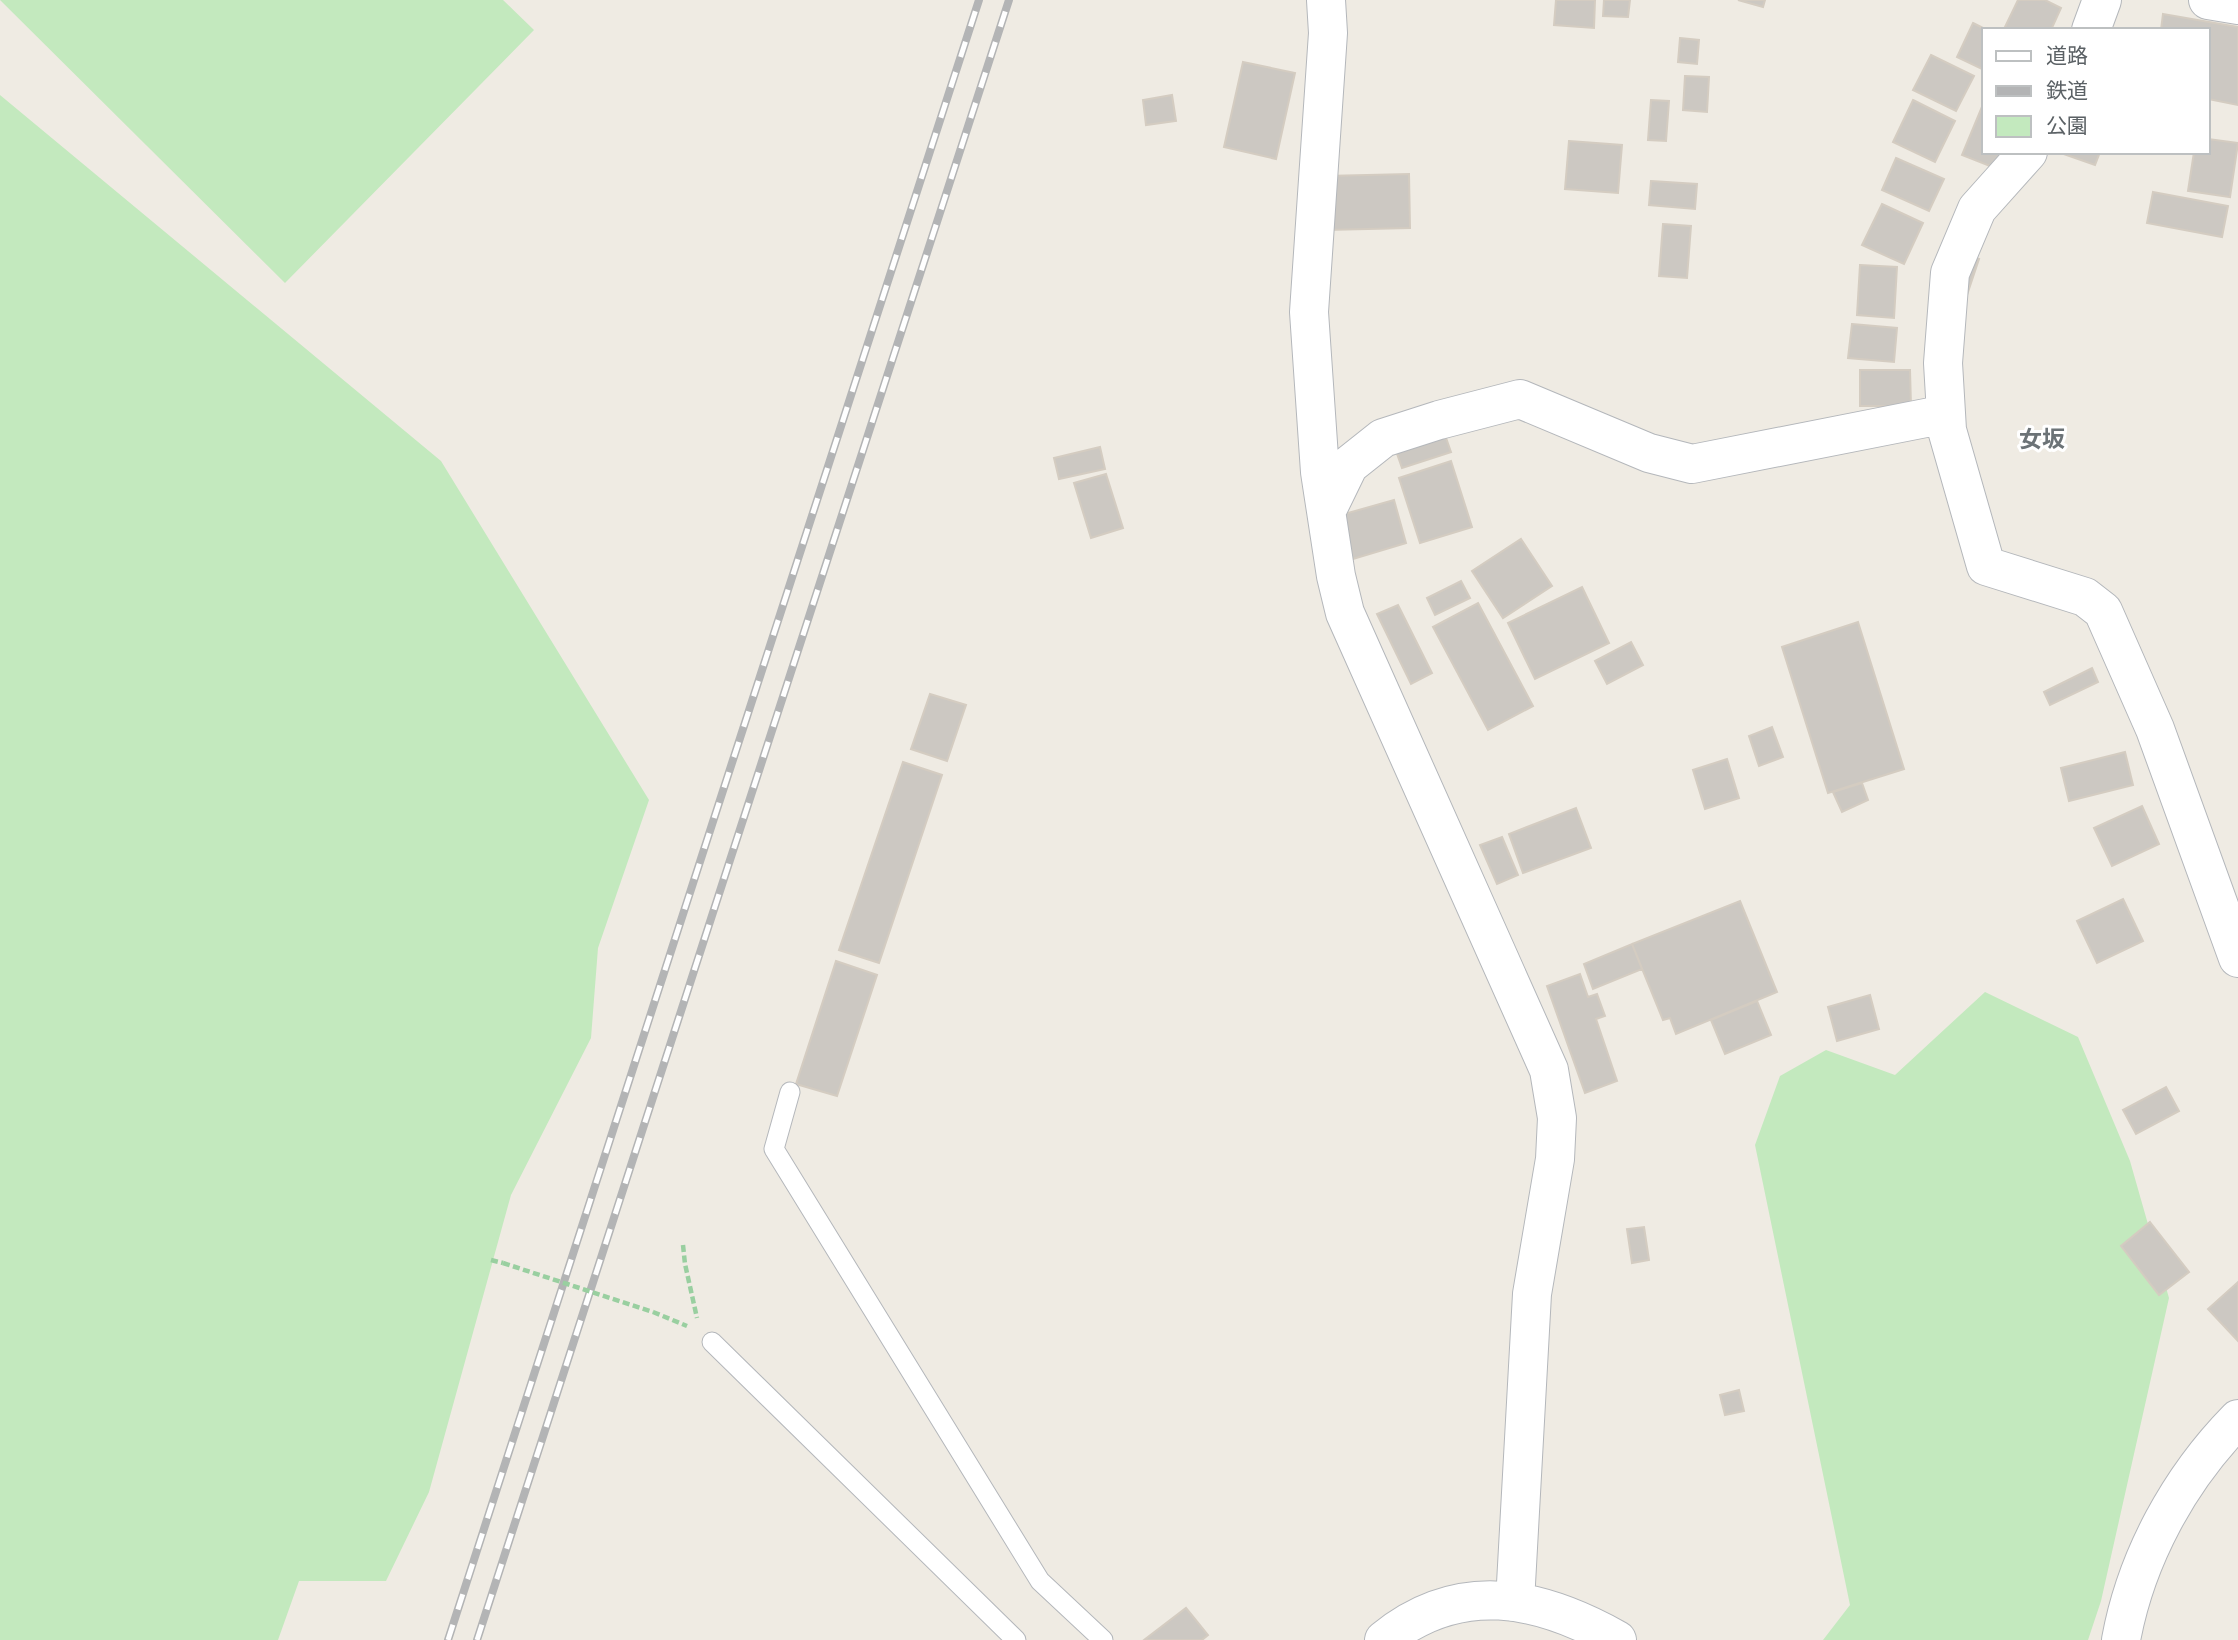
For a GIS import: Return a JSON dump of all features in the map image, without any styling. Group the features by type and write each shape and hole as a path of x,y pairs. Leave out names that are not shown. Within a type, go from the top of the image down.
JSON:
{"street":[{"path":"1326,0 1327,60 1309,312 1320,472 1328,508 1336,576 1345,613 1549,1070 1557,1118 1555,1159 1532,1294 1515,1601"},
{"path":"2092,28 2102,0"},
{"path":"2208,0 2238,5"},
{"path":"2026,154 1977,209 1950,273 1943,363 1947,430 1986,566 2085,597 2103,611 2155,729 2238,958"},
{"path":"1328,508 1349,465 1383,438 1439,420 1520,400 1649,453 1692,464 1946,414"},
{"path":"2121,1640 2127,1608 2153,1537 2215,1443 2238,1419"},
{"path":"1403,1634 1460,1602 1515,1601 1550,1607 1617,1640"}],"lane":[{"path":"790,1091 774,1149 1040,1581 1103,1640"},
{"path":"712,1342 1016,1640"}],"path":[{"path":"683,1245 698,1322"},
{"path":"491,1259 653,1312 689,1327"}],"green space":[{"path":"0,0 503,0 534,30 285,283"},
{"path":"0,95 441,461 649,800 598,948 591,1038 511,1195 429,1492 386,1581 299,1581 278,1640 0,1640"},
{"path":"1985,992 2078,1037 2130,1161 2169,1298 2101,1601 2088,1640 1823,1640 1850,1605 1755,1145 1780,1076 1826,1050 1895,1075"}],"building":[{"path":"1556,0 1595,0 1594,28 1554,25"},
{"path":"1604,0 1630,0 1628,17 1603,16"},
{"path":"1738,0 1765,0 1763,7"},
{"path":"2018,0 2045,0 2061,8 2052,28 2004,28"},
{"path":"2163,14 2238,27 2238,105 2210,99 2210,28 2161,28"},
{"path":"1973,23 1983,28 1982,69 1957,57"},
{"path":"1680,38 1699,40 1697,64 1678,62"},
{"path":"1931,55 1974,76 1956,111 1913,90"},
{"path":"1243,62 1295,73 1276,159 1224,147"},
{"path":"1685,76 1709,77 1707,112 1683,110"},
{"path":"1172,95 1176,121 1146,125 1143,100"},
{"path":"1651,100 1669,101 1666,141 1648,140"},
{"path":"1913,100 1955,121 1935,162 1893,142"},
{"path":"1982,107 1982,154 2006,154 2000,170 1962,155"},
{"path":"2210,139 2238,143 2230,197 2188,191 2194,154 2210,154"},
{"path":"1569,141 1622,145 1618,193 1565,189"},
{"path":"2064,154 2099,154 2095,165"},
{"path":"1896,158 1944,179 1929,211 1882,190"},
{"path":"1409,174 1410,228 1326,230 1325,176"},
{"path":"1651,181 1697,184 1695,209 1649,205"},
{"path":"2153,192 2228,206 2222,237 2147,223"},
{"path":"1882,204 1923,223 1904,264 1862,245"},
{"path":"1663,224 1691,226 1687,278 1659,276"},
{"path":"1969,256 1979,259 1967,295"},
{"path":"1860,265 1897,267 1894,318 1857,315"},
{"path":"1852,324 1897,328 1894,362 1848,358"},
{"path":"1860,370 1910,370 1911,406 1860,406"},
{"path":"1444,432 1451,452 1402,468 1395,448"},
{"path":"1100,447 1105,469 1059,479 1054,458"},
{"path":"1451,461 1472,527 1420,543 1399,478"},
{"path":"1106,474 1123,528 1091,538 1074,483"},
{"path":"1394,500 1406,543 1353,559 1341,515"},
{"path":"1521,539 1552,586 1503,618 1472,571"},
{"path":"1461,581 1470,598 1435,615 1427,598"},
{"path":"1582,587 1609,643 1535,679 1508,623"},
{"path":"1478,603 1533,706 1488,730 1433,627"},
{"path":"1398,605 1432,673 1411,684 1377,614"},
{"path":"1858,622 1904,769 1828,793 1782,647"},
{"path":"1631,642 1643,665 1607,684 1595,661"},
{"path":"2092,668 2098,682 2050,705 2044,692"},
{"path":"930,694 966,705 947,761 911,749"},
{"path":"1772,727 1783,757 1759,766 1749,736"},
{"path":"2125,752 2133,785 2069,801 2061,768"},
{"path":"1727,759 1739,798 1705,809 1693,770"},
{"path":"903,762 942,775 879,963 839,950"},
{"path":"1862,783 1868,800 1842,812 1833,792"},
{"path":"2142,806 2159,844 2112,866 2094,828"},
{"path":"1576,808 1591,848 1523,873 1509,834"},
{"path":"1502,837 1518,875 1497,884 1480,845"},
{"path":"2123,899 2143,941 2097,963 2077,921"},
{"path":"1740,901 1777,992 1676,1034 1670,1018 1663,1020 1632,944"},
{"path":"1632,944 1642,969 1593,989 1584,964"},
{"path":"836,961 877,975 837,1096 796,1084"},
{"path":"1580,974 1588,997 1597,994 1605,1016 1596,1019 1617,1081 1585,1093 1547,986"},
{"path":"1870,995 1879,1029 1837,1041 1828,1007"},
{"path":"1757,1001 1771,1035 1725,1054 1711,1020"},
{"path":"2166,1087 2179,1111 2136,1134 2123,1110"},
{"path":"2150,1222 2189,1272 2159,1295 2121,1246"},
{"path":"1644,1227 1649,1260 1632,1263 1627,1229"},
{"path":"2238,1282 2238,1341 2208,1309"},
{"path":"1739,1390 1744,1411 1725,1415 1720,1395"},
{"path":"1186,1608 1208,1635 1202,1640 1144,1640"}],"railway":[{"path":"448,1640 979,0"},
{"path":"477,1640 1009,0"}],"district":[{"name":"女坂","path":"2042,439"}]}
